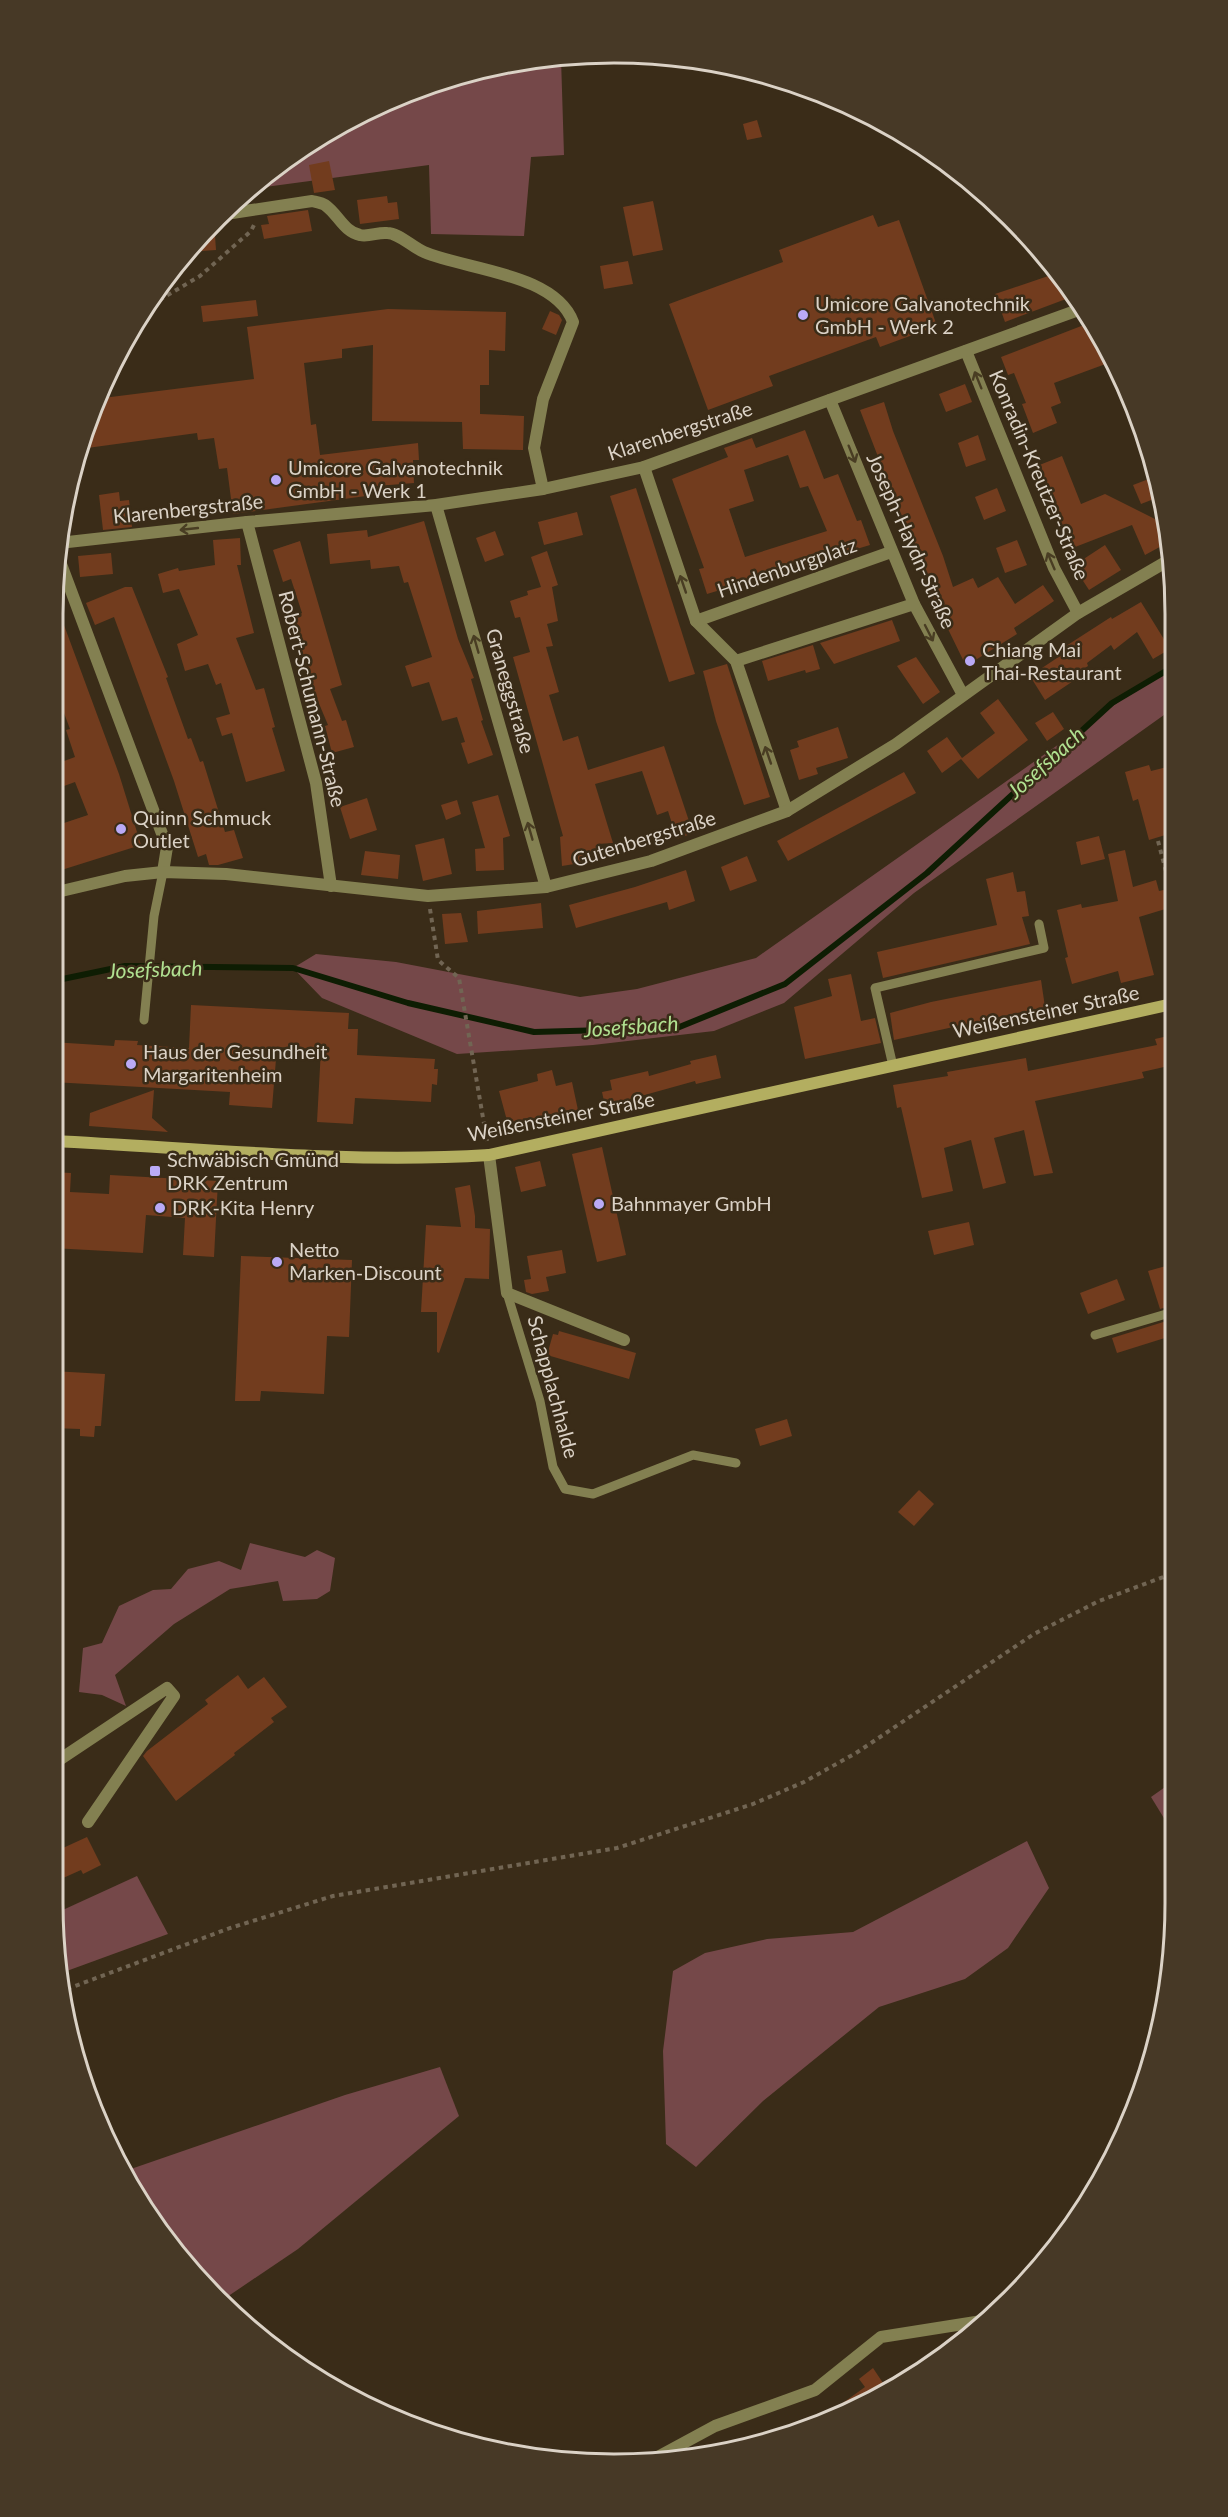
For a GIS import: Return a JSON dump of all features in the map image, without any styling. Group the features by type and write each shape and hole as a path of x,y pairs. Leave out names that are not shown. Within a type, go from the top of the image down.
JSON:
{"main road":[{"name":"Weißensteiner Straße","path":"63,1141 420,1159 489,1155 1165,1006"}],"street":[{"path":"236,213 312,201 325,205 350,231 361,236 389,232 423,252 523,280 545,291 561,303 569,312 573,322 543,399 534,448 543,489"},
{"name":"Klarenbergstraße","path":"68,542 247,522 436,505 543,489 644,467 1074,311"},
{"name":"Konradin-Kreutzer-Straße","path":"966,351 1054,568 1078,613"},
{"name":"Joseph-Haydn-Straße","path":"830,400 914,604 963,695"},
{"path":"644,467 696,621 736,661 787,811"},
{"name":"Graneggstraße","path":"436,505 546,887"},
{"name":"Robert-Schumann-Straße","path":"247,522 316,783 331,886"},
{"name":"Hindenburgplatz","path":"696,621 891,552"},
{"name":"Gutenbergstraße","path":"63,890 125,876 163,872 226,874 428,896 546,887 651,861 787,811 896,744 1078,613 1162,564"},
{"path":"65,573 167,847 163,872"},
{"path":"736,661 914,604"},
{"name":"Schapplachhalde","path":"489,1155 507,1293 624,1340"},
{"path":"63,1757 167,1688 174,1696 87,1822"},
{"path":"669,2451 715,2426 815,2390 881,2337 970,2323"}],"lane":[{"path":"144,1020 154,916 163,872"},
{"path":"893,1066 875,988 1044,948 1039,924"},
{"name":"Schapplachhalde","path":"507,1293 540,1401 553,1467 566,1490 593,1494 693,1455 736,1463"},
{"path":"1095,1335 1165,1314"}],"path":[{"path":"164,297 200,276 251,231 262,209"},
{"path":"1158,841 1165,868"},
{"path":"428,896 438,960 459,978 468,1042 489,1155"},
{"path":"70,1988 230,1928 333,1896 617,1848 753,1804 804,1782 856,1753 1034,1634 1099,1601 1165,1576"}],"shaded area":[{"path":"561,66 564,155 531,157 524,236 431,234 429,165 267,187 308,156 339,137 403,105 471,82"},
{"path":"1165,669 1165,714 914,893 784,1003 714,1031 593,1045 457,1054 322,998 293,968 316,954 396,962 580,997 637,989 756,958"},
{"path":"250,1543 305,1557 317,1550 335,1558 330,1591 317,1599 283,1601 278,1581 230,1589 174,1624 115,1675 126,1706 102,1695 79,1692 83,1648 102,1643 119,1606 153,1590 171,1589 188,1569 219,1561 241,1570"},
{"path":"1165,1787 1165,1820 1151,1797"},
{"path":"1027,1841 1049,1888 1008,1948 965,1979 879,2007 763,2101 696,2167 666,2144 663,2051 673,1971 705,1953 767,1939 853,1932"},
{"path":"137,1876 168,1934 68,1971 63,1910"},
{"path":"440,2067 459,2116 298,2249 228,2296 177,2238 132,2169 345,2095"}],"building":[{"path":"757,120 762,137 747,140 743,124"},
{"path":"329,161 335,190 314,193 309,165"},
{"path":"387,196 388,203 397,202 399,219 360,224 357,200"},
{"path":"653,201 663,250 633,256 623,207"},
{"path":"308,210 312,231 264,239 261,225 269,224 267,216"},
{"name":"Umicore Galvanotechnik GmbH - Werk 2","path":"873,215 878,227 899,220 937,326 880,347 876,337 769,376 773,386 708,410 669,304 783,262 779,250"},
{"path":"215,234 216,250 200,251"},
{"path":"628,261 633,284 604,289 600,266"},
{"path":"1048,276 1066,299 1005,322 995,294"},
{"path":"256,300 258,316 203,322 201,306"},
{"path":"388,309 506,312 505,351 489,350 489,385 480,385 480,414 524,416 523,450 463,449 462,422 372,421 373,345 342,349 342,358 304,363 311,425 316,424 320,455 418,443 419,460 413,460 414,483 365,487 366,496 233,514 227,468 219,469 214,438 198,440 197,433 89,448 108,397 254,379 247,327"},
{"path":"550,311 559,315 562,320 556,335 542,329"},
{"path":"1083,325 1105,364 1054,383 1061,403 1051,407 1057,423 1033,433 1022,404 1026,403 1014,373 1008,375 1001,357"},
{"path":"965,384 972,402 946,412 939,394"},
{"path":"884,402 953,587 973,578 978,588 998,577 1015,604 1043,585 1054,601 1014,628 1017,634 966,666 931,594 860,410"},
{"path":"805,430 824,479 838,474 857,521 861,520 870,545 707,594 699,569 704,568 672,479 728,457 724,448 752,438 756,448","holes":["788,455 800,488 808,486 827,531 745,557 729,509 754,501 744,470"]},
{"path":"978,435 986,460 966,467 958,443"},
{"path":"1062,456 1081,504 1105,494 1155,519 1161,547 1145,555 1132,525 1070,549 1037,466"},
{"path":"1148,479 1152,500 1141,504 1133,485"},
{"path":"636,488 695,674 669,682 610,496"},
{"path":"997,488 1006,511 984,520 975,497"},
{"path":"119,492 120,501 129,500 132,527 103,530 99,495"},
{"path":"577,512 583,535 544,545 538,522"},
{"path":"424,521 458,639 474,678 471,679 483,720 481,721 493,755 468,764 461,743 465,742 457,717 442,721 429,682 412,687 405,666 432,657 408,582 404,583 399,566 371,569 370,560 330,564 327,534 367,530 368,537"},
{"path":"495,531 504,555 485,562 476,538"},
{"path":"240,538 241,565 237,565 254,633 236,638 256,690 264,688 275,727 272,728 285,771 246,782 232,733 222,736 216,718 230,714 221,683 216,685 208,664 185,671 177,644 198,635 179,589 163,593 158,574 178,568 179,571 215,565 213,540"},
{"path":"1017,540 1027,565 1005,573 996,548"},
{"path":"300,541 342,685 330,689 342,721 346,720 354,747 332,753 325,726 328,725 315,694 292,616 302,613 291,579 283,582 273,550"},
{"path":"1105,545 1121,570 1089,590 1074,567"},
{"path":"547,551 558,585 552,587 558,621 547,624 553,646 546,647 559,692 549,695 563,741 578,736 588,770 664,746 693,833 677,839 668,811 657,815 642,771 595,784 613,843 597,844 599,860 562,866 560,837 563,836 513,657 530,652 520,617 515,618 510,601 528,595 527,591 541,587 531,557"},
{"path":"111,553 113,574 80,577 78,556"},
{"path":"125,587 132,587 168,677 166,678 188,739 191,738 200,762 203,761 225,832 234,830 243,858 218,865 209,865 206,854 198,857 174,781 114,617 95,625 86,603"},
{"path":"1141,602 1165,641 1165,652 1153,659 1137,632 1114,650 1111,645 1087,663 1088,666 1082,670 1085,673 1045,700 1030,676 1069,650 1066,646 1111,617 1112,619"},
{"path":"892,620 900,641 834,664 820,643"},
{"path":"63,622 119,774 141,845 63,870 63,823 88,815 75,782 64,786 63,783 63,761 75,757 66,730 70,729 63,710"},
{"path":"813,645 820,669 806,673 805,670 768,681 762,661"},
{"path":"916,657 940,692 923,704 897,666"},
{"path":"727,664 770,797 744,805 716,721 703,671"},
{"path":"998,699 1028,740 978,779 961,759 942,773 927,751 947,737 962,758 995,733 980,713"},
{"path":"1053,712 1064,729 1047,741 1035,723"},
{"path":"838,727 848,758 816,768 818,774 799,780 790,750 799,747 797,741"},
{"path":"1149,765 1151,771 1165,768 1165,835 1149,840 1138,799 1133,801 1125,772"},
{"path":"904,772 916,793 788,861 777,841"},
{"path":"498,795 510,836 503,838 504,870 476,871 475,849 485,848 472,802"},
{"path":"367,798 377,830 350,839 340,807"},
{"path":"457,800 461,814 446,820 441,805"},
{"path":"1099,836 1105,859 1081,865 1076,842"},
{"path":"444,838 452,874 423,881 415,845"},
{"path":"1125,850 1133,887 1156,880 1159,891 1165,890 1165,909 1139,917 1154,975 1121,983 1118,971 1072,984 1057,910 1081,904 1082,908 1118,901 1108,854"},
{"path":"365,851 400,855 398,879 361,875"},
{"path":"747,856 757,881 730,891 721,867"},
{"path":"686,870 695,901 669,910 667,902 576,928 569,905"},
{"path":"1013,872 1017,892 1025,891 1029,916 1022,917 1030,944 883,978 877,952 997,925 986,879"},
{"path":"541,903 543,928 478,934 477,911"},
{"path":"461,913 468,942 445,944 442,914"},
{"path":"851,974 861,1021 875,1018 881,1043 805,1059 794,1007 832,996 828,979"},
{"path":"1041,980 1045,1007 894,1040 890,1013 931,1002"},
{"name":"Haus der Gesundheit Margaritenheim","path":"191,1005 349,1013 348,1029 358,1029 357,1055 435,1059 434,1069 438,1069 437,1085 432,1084 431,1102 355,1098 353,1124 317,1122 321,1049 277,1047 272,1108 229,1105 230,1092 63,1083 63,1043 114,1046 115,1040 138,1041 137,1045 189,1048"},
{"path":"1165,1037 1165,1067 1142,1072 1144,1078 1035,1101 1053,1173 1034,1176 1024,1130 994,1138 1006,1183 983,1189 971,1140 944,1148 953,1191 922,1198 901,1107 897,1108 893,1085 948,1076 947,1072 1026,1058 1028,1071 1157,1045 1155,1039"},
{"path":"716,1055 721,1078 696,1084 695,1081 605,1106 602,1092 612,1090 610,1080 648,1071 649,1076 691,1064 690,1061"},
{"path":"552,1070 556,1086 572,1082 578,1110 509,1128 499,1091 538,1081 537,1074"},
{"path":"154,1090 152,1118 168,1132 89,1126 90,1113"},
{"name":"Bahnmayer GmbH","path":"602,1147 626,1255 597,1262 572,1154"},
{"path":"540,1161 546,1186 521,1192 515,1167"},
{"path":"63,1173 71,1173 70,1192 109,1194 110,1175 218,1181 214,1257 183,1255 185,1218 146,1215 143,1253 63,1249"},
{"path":"470,1185 475,1228 490,1229 489,1279 465,1278 439,1353 437,1352 437,1312 421,1312 426,1225 461,1227 455,1188"},
{"path":"969,1222 974,1245 934,1255 928,1231"},
{"path":"562,1250 566,1273 546,1277 549,1291 532,1294 526,1292 524,1280 531,1279 527,1256"},
{"path":"241,1256 352,1260 349,1337 327,1336 324,1394 261,1391 260,1401 235,1401"},
{"path":"1165,1266 1165,1307 1160,1309 1148,1271"},
{"path":"1117,1279 1125,1300 1088,1314 1080,1293"},
{"path":"1165,1321 1165,1338 1117,1353 1112,1338"},
{"path":"559,1331 636,1353 629,1379 547,1355 553,1334 558,1335"},
{"path":"63,1372 105,1374 101,1426 95,1426 94,1437 80,1436 80,1429 63,1428"},
{"path":"787,1419 792,1436 760,1446 755,1429"},
{"path":"919,1490 934,1504 914,1526 898,1512"},
{"path":"238,1675 248,1689 264,1677 287,1707 271,1718 274,1722 176,1801 143,1756 208,1704 205,1700"},
{"path":"87,1837 101,1865 83,1874 81,1870 63,1878 63,1848"},
{"path":"873,2368 883,2384 839,2406 865,2387 859,2379"}],"waterway":[{"name":"Josefsbach","path":"63,979 125,966 293,968 408,1003 534,1032 677,1028 785,984 927,873 1112,703 1165,672"}],"place":[{"name":"Umicore Galvanotechnik GmbH - Werk 2","path":"803,315"},
{"name":"Umicore Galvanotechnik GmbH - Werk 1","path":"276,480"},
{"name":"Chiang Mai Thai-Restaurant","path":"970,661"},
{"name":"Quinn Schmuck Outlet","path":"121,829"},
{"name":"Haus der Gesundheit Margaritenheim","path":"131,1064"},
{"name":"Schwäbisch Gmünd DRK Zentrum","path":"155,1171"},
{"name":"Bahnmayer GmbH","path":"599,1204"},
{"name":"DRK-Kita Henry","path":"160,1208"},
{"name":"Netto Marken-Discount","path":"277,1262"}]}
